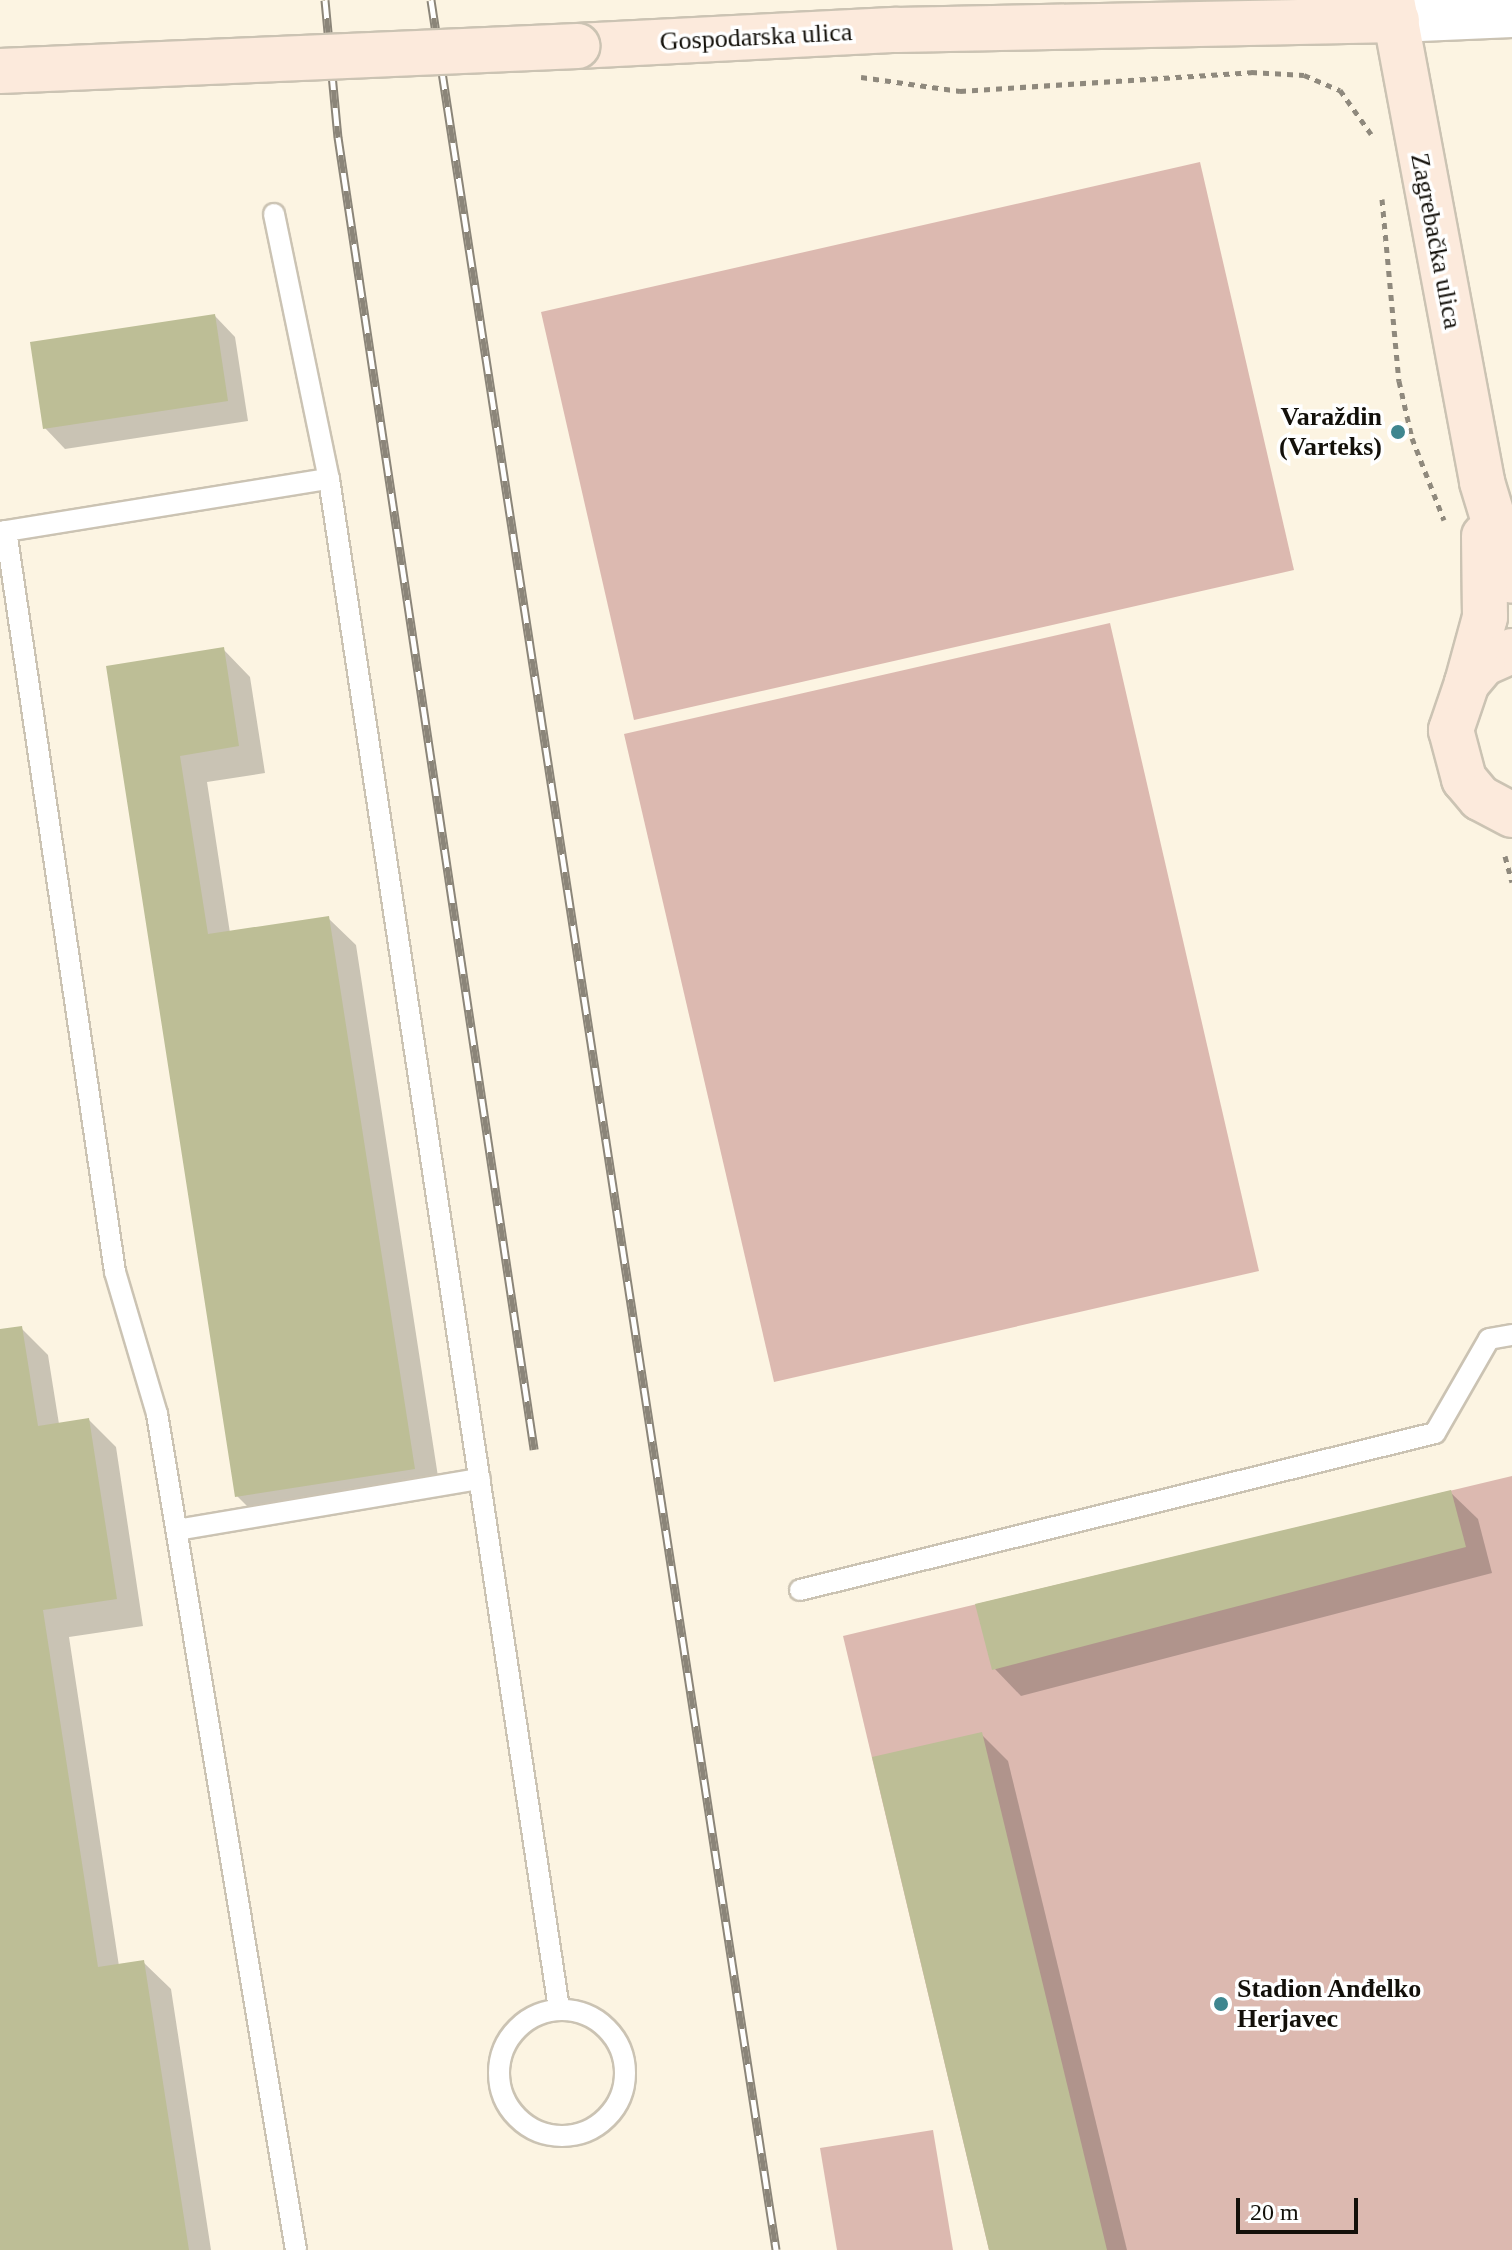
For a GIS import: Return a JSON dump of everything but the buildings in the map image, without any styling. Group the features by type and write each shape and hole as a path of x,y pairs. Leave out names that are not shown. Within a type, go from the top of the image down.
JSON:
{"main road":[{"name":"Gospodarska ulica","path":"0,71 1394,10"},
{"name":"Zagrebačka ulica","path":"1394,10 1482,482 1512,581"},
{"name":"Zagrebačka ulica","path":"1482,482 1485,617 1467,683 1455,705 1453,755 1464,779 1507,825"},
{"path":"1467,683 1483,664 1512,651"}],"street":[{"name":"Gospodarska ulica","path":"1394,10 1512,15"}],"lane":[{"path":"274,214 329,479 559,2009"},
{"path":"296,2250 157,1414 115,1272 3,532 329,479"},
{"path":"800,1590 1435,1433 1489,1339 1512,1335"},
{"path":"177,1530 480,1479"},
{"path":"559,2009 583,2013 604,2025 620,2045 626,2068 623,2094 611,2115 591,2130 566,2137 542,2134 521,2123 506,2105 498,2078 501,2054 513,2032 532,2016 559,2009"}],"path":[{"path":"857,77 960,91 1251,72 1304,75 1340,90 1370,130 1373,142"},
{"path":"1380,182 1399,381 1412,438 1447,533"},
{"path":"1507,825 1512,882"}],"shaded area":[{"path":"1200,162 1294,570 634,720 541,312"},
{"path":"1110,623 1259,1271 774,1382 624,734"},
{"name":"Stadion Anđelko Herjavec","path":"1512,1476 1512,2250 989,2250 843,1636"},
{"path":"933,2130 953,2250 837,2250 820,2148"}],"railway":[{"path":"325,0 338,137 534,1449"},
{"path":"431,0 776,2250"}],"place":[{"name":"Varaždin (Varteks)","path":"1398,432"},
{"name":"Stadion Anđelko Herjavec","path":"1221,2004"}]}
